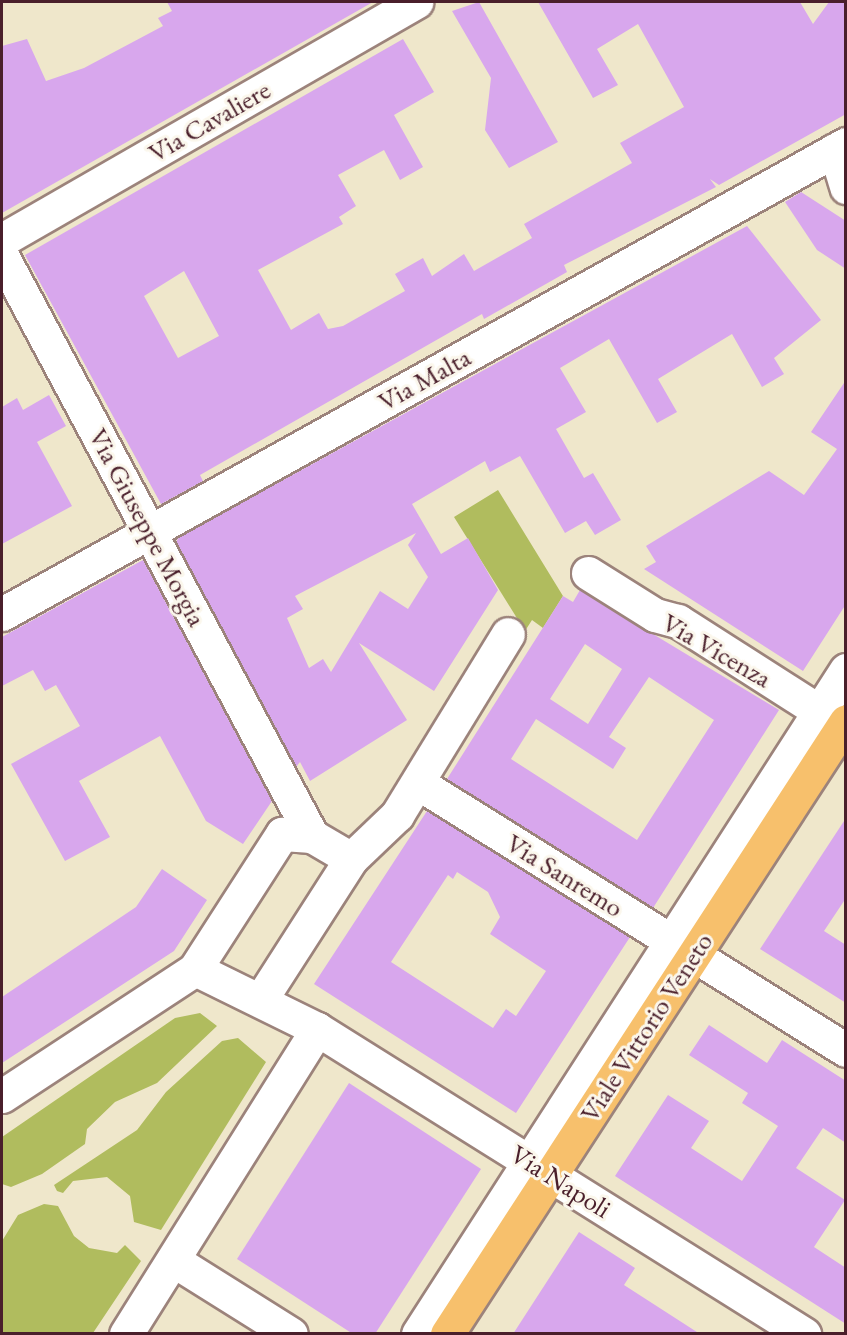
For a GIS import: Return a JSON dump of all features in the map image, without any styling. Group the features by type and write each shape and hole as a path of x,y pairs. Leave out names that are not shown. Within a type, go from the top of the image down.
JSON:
{"main road":[{"name":"Viale Vittorio Veneto","path":"447,1334 540,1168 682,948 838,722"}],"street":[{"name":"Via Cavaliere","path":"2,240 416,2"},
{"path":"840,147 846,187"},
{"name":"Via Malta","path":"2,614 840,147"},
{"name":"Via Giuseppe Morgia","path":"2,256 312,836"},
{"name":"Via Vicenza","path":"588,573 655,615 678,621 838,722"},
{"path":"261,999 351,859 427,789 508,634"},
{"path":"838,722 846,670"},
{"name":"Via Sanremo","path":"427,789 846,1050"},
{"path":"2,1096 195,969 282,834 312,836 351,859"},
{"name":"Via Napoli","path":"195,969 261,999 317,1029 804,1334"},
{"path":"126,1334 183,1266 317,1029"},
{"path":"418,1334 540,1168"},
{"path":"183,1266 291,1334"}],"green space":[{"path":"498,490 563,596 543,628 532,620 525,631 454,517"},
{"path":"200,1013 217,1026 157,1083 115,1102 87,1129 85,1144 42,1174 11,1187 2,1184 2,1137 175,1018"},
{"path":"238,1038 266,1062 161,1230 134,1222 130,1196 107,1177 73,1181 63,1193 57,1191 54,1185 137,1130 166,1092 222,1041"},
{"path":"44,1204 58,1206 74,1236 89,1248 117,1253 125,1245 141,1261 93,1333 2,1333 2,1241 18,1215"}],"building":[{"path":"167,2 373,2 2,213 2,46 27,39 46,81 84,68 163,26 158,18 172,11"},
{"path":"479,2 558,142 509,168 485,130 491,78 452,11"},
{"path":"538,2 800,2 813,24 829,2 846,2 846,114 719,185 710,179 716,187 564,265 567,272 484,319 482,314 200,475 203,481 161,504 25,255 403,39 434,92 394,115 423,167 400,180 384,150 338,175 356,206 339,217 343,224 258,270 291,330 319,313 328,329 343,326 405,291 395,274 423,258 432,276 464,254 474,271 532,238 524,224 632,163 620,143 684,107 638,24 597,49 618,85 593,98","holes":["184,271 219,336 178,358 144,296"]},
{"path":"801,192 846,221 846,269 817,250 785,202"},
{"path":"747,226 821,320 774,358 784,374 762,387 732,334 658,379 677,412 657,423 609,339 560,368 586,412 556,429 584,478 593,473 621,520 595,535 586,521 565,533 520,456 490,472 485,461 412,504 441,554 468,538 498,590 434,691 359,643 407,720 310,781 300,762 296,767 176,542 179,537","holes":["416,533 408,545 428,577 408,609 380,591 331,672 323,659 309,668 287,618 303,609 295,596"]},
{"path":"846,380 846,604 803,671 644,569 656,562 646,546 769,471 804,495 837,449 811,432"},
{"path":"49,395 66,426 37,442 72,506 2,544 2,407 17,398 23,410"},
{"path":"143,560 272,801 243,844 206,821 160,736 79,781 110,837 65,861 11,764 80,726 56,685 45,691 33,670 2,686 2,637"},
{"path":"580,590 779,710 653,908 447,779 563,596 573,602","holes":["585,644 622,669 588,724 550,699","649,677 714,720 637,840 511,759 536,719 613,769 626,748 609,737"]},
{"path":"427,811 630,937 516,1113 314,984","holes":["457,872 488,892 500,917 490,934 546,971 516,1016 506,1009 493,1028 391,962 448,875 453,879"]},
{"path":"846,818 846,898 824,931 846,945 846,1003 760,949"},
{"path":"162,869 207,900 174,951 2,1063 2,997 136,907"},
{"path":"709,1025 767,1063 782,1040 846,1081 846,1143 823,1128 796,1168 845,1200 814,1247 846,1268 846,1324 615,1176 668,1095 709,1121 691,1148 742,1181 778,1126 742,1103 748,1093 689,1055"},
{"path":"349,1083 481,1169 375,1334 353,1334 237,1259"},
{"path":"579,1232 635,1268 624,1285 700,1334 513,1334"}]}
